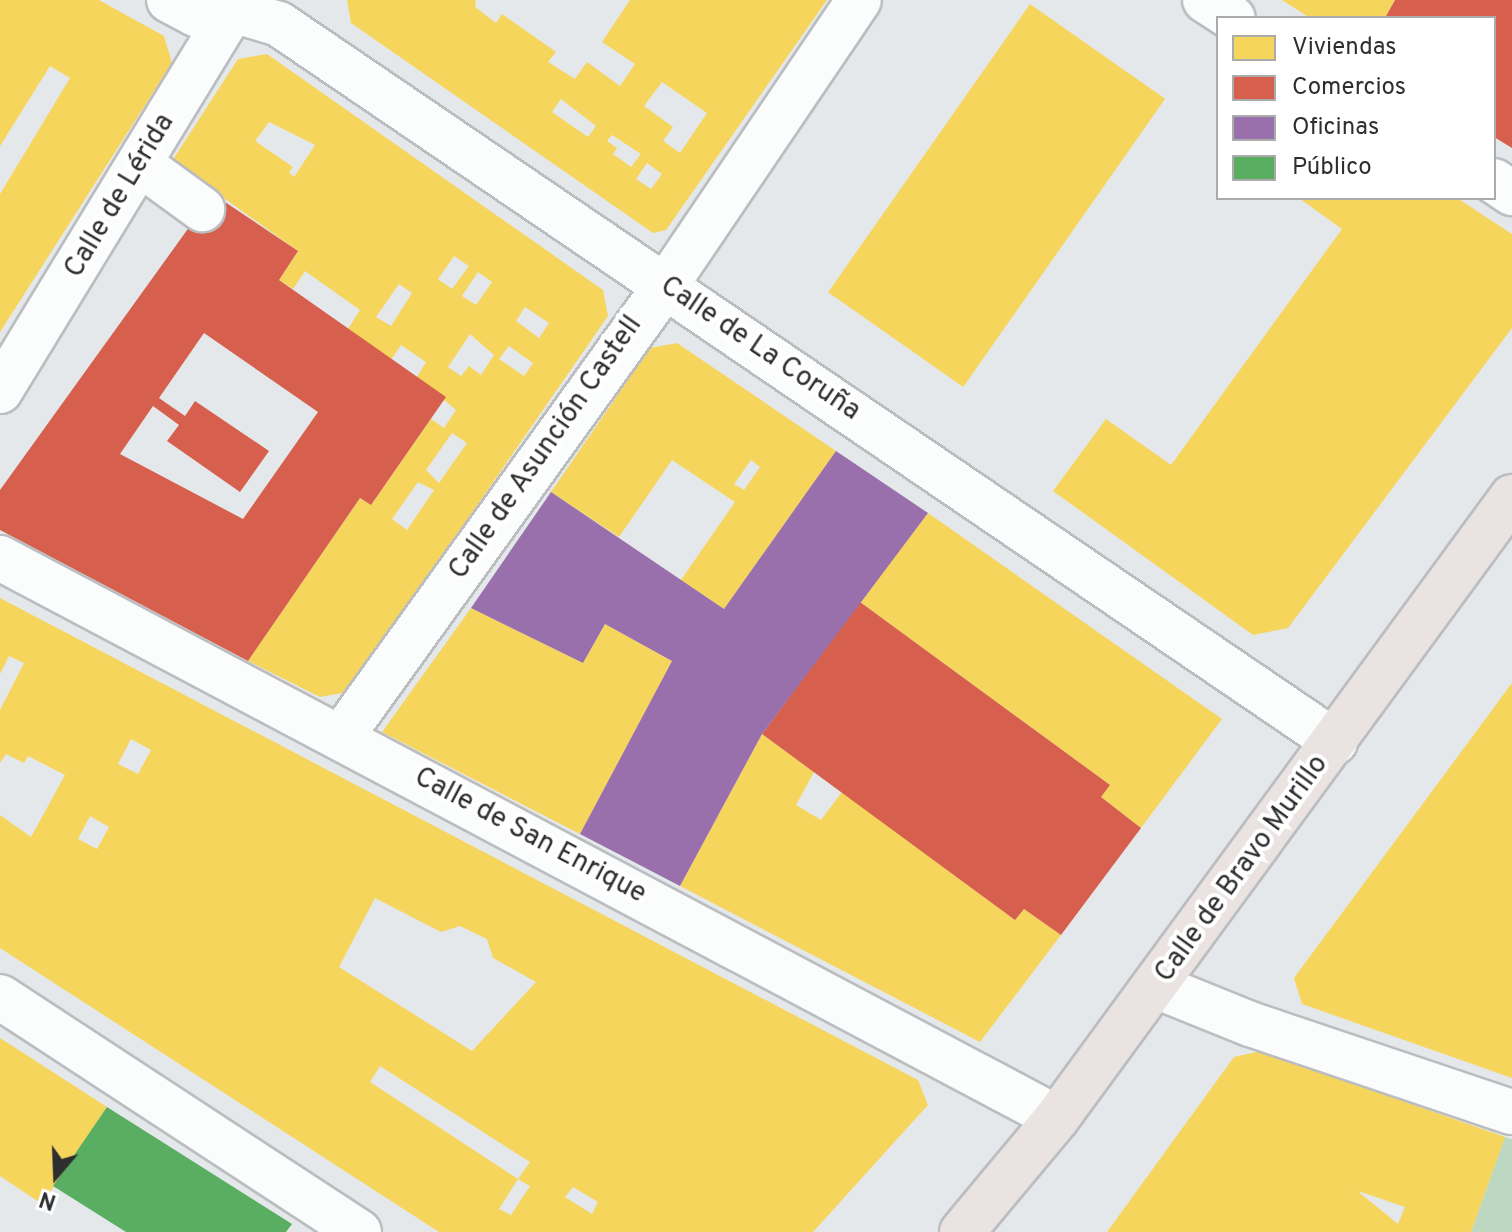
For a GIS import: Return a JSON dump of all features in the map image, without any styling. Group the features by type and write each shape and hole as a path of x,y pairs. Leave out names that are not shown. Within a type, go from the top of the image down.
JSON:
{"main road":[{"name":"Calle de Bravo Murillo","path":"962,1232 1057,1118 1156,986 1512,497"}],"street":[{"name":"Calle de La Coruña","path":"169,0 195,14 236,5 279,24 1335,742"},
{"name":"Calle de Asunción Castell","path":"341,737 666,285 859,0"},
{"path":"1205,0 1230,16"},
{"name":"Calle de Lérida","path":"0,391 236,5"},
{"path":"140,164 202,209"},
{"name":"Calle de San Enrique","path":"0,558 1057,1118"},
{"path":"1156,986 1250,1024 1512,1112"},
{"path":"0,997 359,1232"}],"green space":[{"path":"1505,1137 1512,1139 1512,1232 1471,1232"}],"building: Viviendas":[{"path":"0,0 99,0 164,36 172,63 0,332 0,194 70,78 50,66 0,146"},
{"path":"347,0 476,0 475,7 496,23 502,14 556,52 548,62 575,79 587,62 620,86 635,64 602,42 630,0 827,0 666,230 653,233 351,23","holes":["662,82 707,113 680,153 663,141 673,127 644,106","561,99 596,126 588,137 552,112","612,135 641,154 631,167 613,154 617,148 607,141","647,163 662,174 651,189 636,179"]},
{"path":"1282,0 1395,0 1386,16 1307,16"},
{"path":"1030,4 1165,99 963,387 828,292"},
{"path":"267,54 603,290 608,316 348,692 320,697 248,661 360,498 371,505 431,419 444,428 456,410 417,377 426,362 401,345 391,360 348,329 360,310 305,271 293,289 279,280 298,251 172,161 238,59","holes":["269,122 315,145 294,177 289,172 293,167 255,141","454,256 469,266 452,289 438,279","478,272 492,282 476,305 462,296","399,284 412,293 391,326 376,317","525,307 549,323 539,338 516,321","470,334 494,355 481,375 469,366 461,376 448,367","509,346 533,363 524,376 499,359","452,433 467,443 439,483 426,470","418,482 434,490 407,530 392,519"]},
{"path":"1302,200 1460,200 1512,234 1512,328 1288,628 1253,635 1053,491 1106,419 1171,465 1342,229"},
{"path":"677,343 836,451 724,609 681,580 735,502 672,460 619,537 551,492 650,348","holes":["751,460 760,467 744,490 734,484"]},
{"path":"928,513 1222,719 1141,828 1101,797 1110,785 860,602"},
{"path":"0,598 918,1080 928,1105 813,1232 439,1232 0,948 0,815 31,837 65,775 28,756 24,763 6,754 0,763 0,710 24,663 9,656 0,674","holes":["131,739 151,750 138,774 118,764","90,816 109,827 97,849 78,839","375,898 441,932 460,926 487,939 493,958 536,982 472,1051 339,967","380,1066 530,1162 518,1179 370,1082","518,1179 530,1186 511,1215 499,1209","573,1187 598,1202 592,1214 565,1197"]},
{"path":"471,608 583,663 605,624 672,661 580,834 382,732"},
{"path":"1512,683 1512,1078 1302,1004 1294,978"},
{"path":"762,734 814,772 796,805 821,820 842,792 1015,920 1024,909 1061,935 980,1042 680,886"},
{"path":"0,1038 107,1107 42,1204 0,1176"},
{"path":"1261,1051 1505,1137 1471,1232 1107,1232 1234,1057","holes":["1358,1191 1405,1207 1398,1224"]}],"building: Comercios":[{"path":"1395,0 1512,0 1512,148 1496,138 1496,16 1386,16"},
{"path":"213,194 298,251 279,280 446,397 371,505 360,498 248,661 0,530 0,490","holes":["204,333 318,412 243,519 120,454 153,406 179,425 167,441 240,492 269,451 195,401 185,416 159,398"]},
{"path":"860,602 1110,785 1101,797 1141,828 1061,935 1024,909 1015,920 762,734"}],"building: Oficinas":[{"path":"836,451 928,513 762,734 680,886 580,834 672,661 605,624 583,663 471,608 551,492 724,609"}],"building: Público":[{"path":"107,1107 292,1224 286,1232 126,1232 53,1186"}]}
